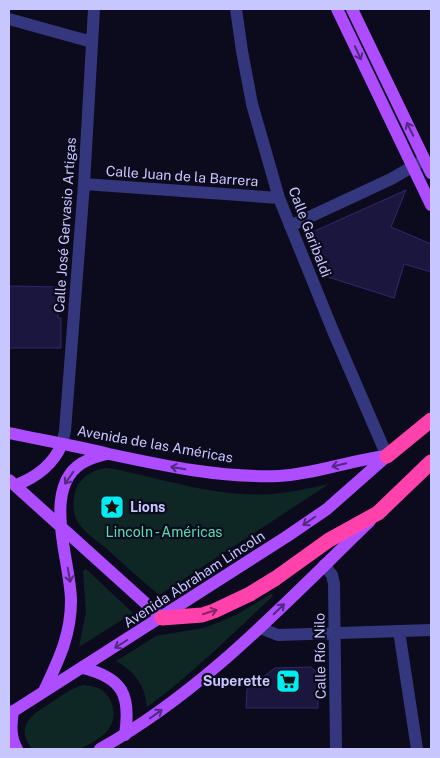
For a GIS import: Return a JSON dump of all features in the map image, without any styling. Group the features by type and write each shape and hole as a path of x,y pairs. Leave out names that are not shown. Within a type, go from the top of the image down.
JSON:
{"highway":[{"name":"Avenida de las Américas","path":"387,456 431,420"},
{"path":"162,618 202,615 238,601 276,578 330,540 378,513 431,462"}],"main road":[{"path":"337,9 431,202"},
{"path":"352,9 431,173"},
{"name":"Avenida de las Américas","path":"9,433 197,472 244,477 309,473 343,464 387,456"},
{"path":"12,483 28,480 47,467 57,455 62,444"},
{"path":"44,691 63,650 70,626 70,584 61,526 60,497 63,485 69,476 87,460 109,454"},
{"name":"Avenida Abraham Lincoln","path":"11,713 162,618 327,509 387,456"},
{"path":"12,483 162,618"},
{"path":"100,749 125,735 183,695 260,628 378,513"},
{"path":"83,668 100,672 112,679 122,691 127,706 125,735"},
{"path":"11,713 11,728 14,744 17,749"}],"street":[{"name":"Calle José Gervasio Artigas","path":"62,444 84,184 94,9"},
{"name":"Calle Garibaldi","path":"236,9 252,104 279,198 333,332 387,456"},
{"path":"9,19 92,42"},
{"path":"290,226 413,168 424,160"},
{"name":"Calle Juan de la Barrera","path":"84,184 279,198"},
{"name":"Calle Río Nilo","path":"324,565 332,575 334,584 336,749"},
{"path":"260,628 278,635 431,630"},
{"path":"399,631 417,749"}],"green space":[{"name":"Lincoln - Américas","path":"106,468 213,491 253,495 294,491 329,484 161,594 158,594 85,531 76,519 74,502 78,485 90,473"},
{"name":"Lincoln - Américas","path":"86,569 133,613 79,647 86,612 83,571"},
{"path":"271,594 273,596 212,653 147,707 144,692 138,680 129,670 116,661 156,636 203,628 220,622 238,614"},
{"path":"83,685 93,686 102,690 112,704 113,721 107,731 86,746 74,750 32,749 25,733 29,720 65,693"}],"building":[{"path":"406,190 391,227 431,244 431,272 404,264 394,298 328,277 308,234"},
{"path":"9,286 59,287 58,318 61,318 61,348 9,348"},
{"name":"Superette","path":"311,667 318,674 318,708 246,708 247,689 275,668"}],"place":[{"name":"Lions","path":"112,507"},
{"name":"Superette","path":"288,681"}]}
